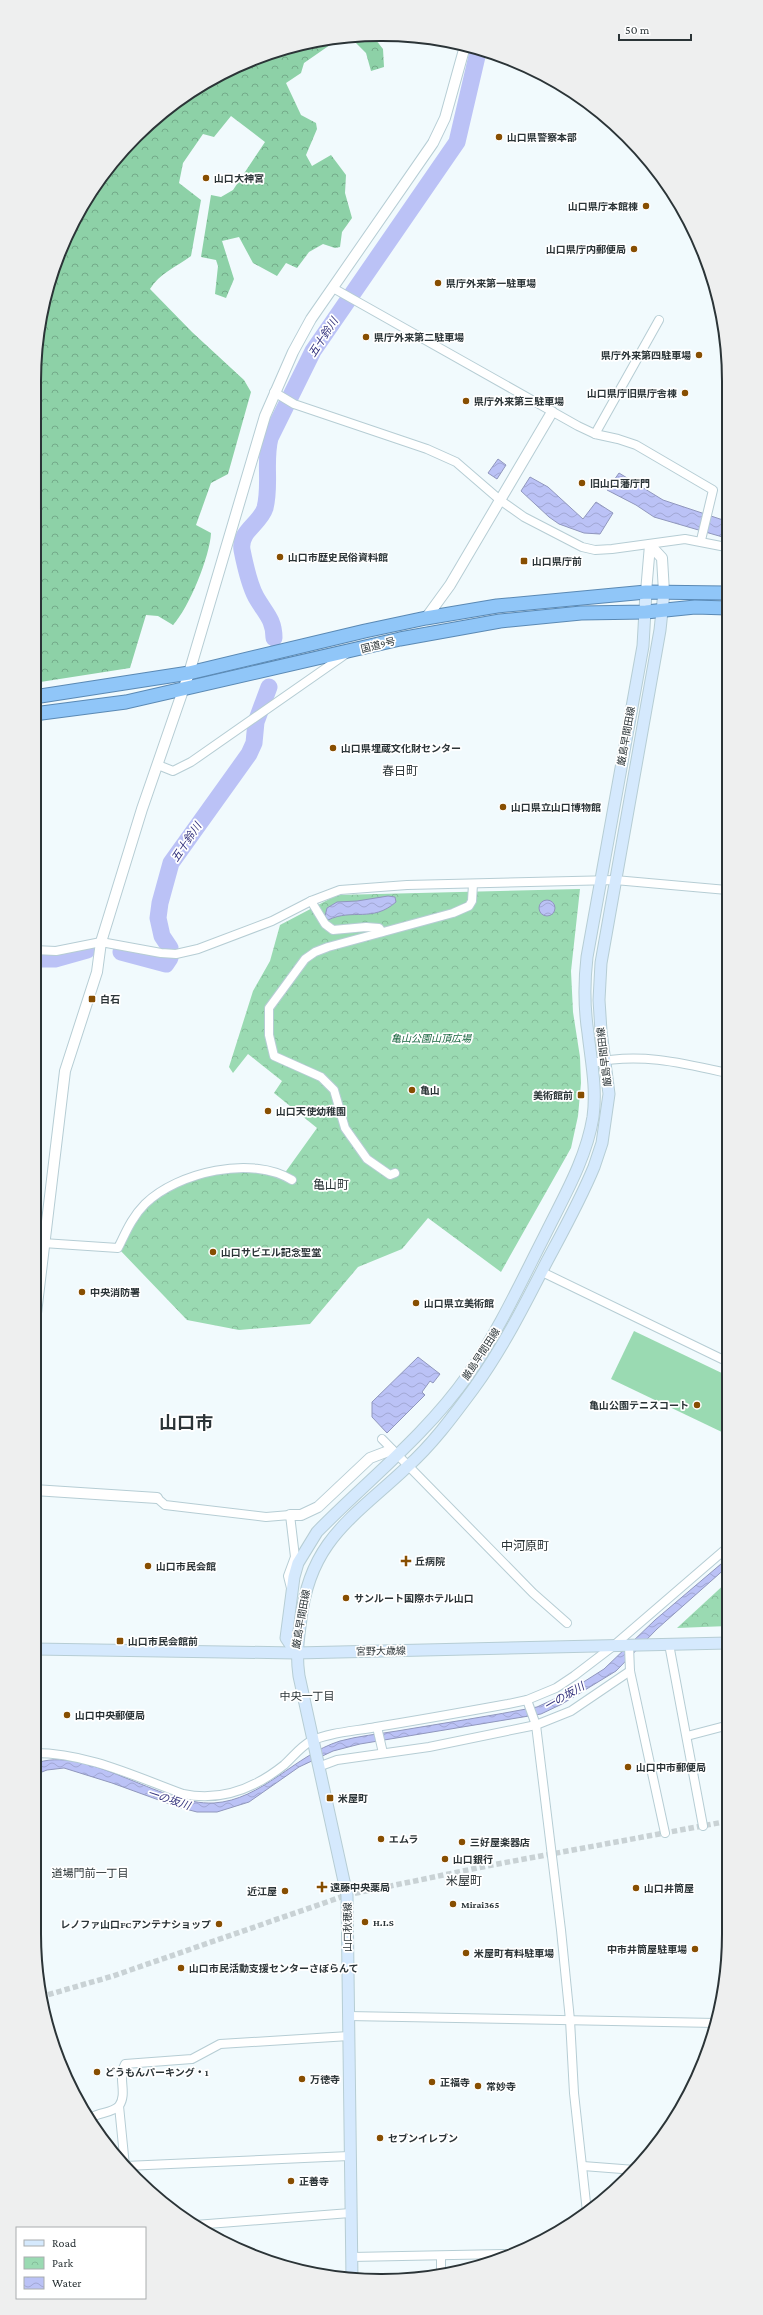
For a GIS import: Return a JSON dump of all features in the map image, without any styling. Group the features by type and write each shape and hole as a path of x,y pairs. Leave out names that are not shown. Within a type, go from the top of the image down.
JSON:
{"highway":[{"name":"国道9号","path":"41,696 189,673 426,618 552,600 646,592 722,593"},
{"name":"国道9号","path":"41,713 126,702 400,639 500,621 581,613 646,612 695,607 722,608"}],"main road":[{"name":"厳島早間田線","path":"296,1653 286,1638 292,1591 298,1563 317,1532 450,1398 488,1344 576,1173 588,1142 593,1115 593,1064 588,1034 584,989 600,881 643,646 646,592"},
{"name":"厳島早間田線","path":"296,1653 303,1600 308,1580 321,1553 336,1531 408,1467 443,1427 497,1355 584,1190 602,1143 609,1094 606,1060 601,1031 601,963 614,880 663,610 664,592"},
{"name":"宮野大歳線","path":"41,1649 296,1653 612,1647 645,1644 722,1643"},
{"name":"山口秋穂線","path":"296,1653 312,1741 347,1894 349,2156 352,2272"}],"street":[{"path":"41,1262 65,1071 97,972 101,942 278,394 311,319 433,143 447,111 463,51"},
{"path":"333,288 552,412 595,434 618,438 636,446 713,490 702,537"},
{"path":"595,434 659,320"},
{"path":"278,394 294,404 427,449 456,462 500,500 541,527 582,548 595,550 650,545 679,539 702,537 722,545"},
{"path":"426,618 450,585 552,412"},
{"path":"646,592 650,545"},
{"path":"650,545 662,558 664,592"},
{"path":"158,765 173,770 191,762 348,652"},
{"path":"41,950 56,951 101,942 161,953 176,954 198,949 272,921 311,901 340,890 407,885 614,880 722,890"},
{"path":"395,1173 390,1175 367,1159 346,1128 334,1090 321,1077 274,1056 271,1046 268,1022 269,1008 305,959 315,952 328,947 453,913 469,906 472,901 473,884"},
{"path":"311,901 325,924 333,930 366,927 379,928 382,932"},
{"path":"593,1064 606,1060 622,1058 661,1060 722,1072"},
{"path":"43,1243 118,1248 134,1217 146,1203 171,1186 229,1167 282,1174 292,1180"},
{"path":"542,1272 722,1359"},
{"path":"382,1439 394,1454 533,1594 567,1624"},
{"path":"41,1490 157,1498 165,1505 266,1517 301,1515 318,1507 370,1458 394,1454"},
{"path":"290,1515 295,1556 288,1576 292,1591"},
{"path":"41,1753 62,1754 88,1759 183,1794 199,1797 219,1797 242,1791 266,1778 284,1764 300,1748 312,1741 378,1730 528,1700 556,1688 612,1647 722,1552"},
{"path":"669,1644 704,1826"},
{"path":"629,1646 630,1671 665,1833"},
{"path":"318,1767 337,1760 382,1749 429,1747 535,1723 571,1711 630,1671"},
{"path":"528,1700 535,1723 570,2020 574,2093 586,2206"},
{"path":"687,1736 722,1727"},
{"path":"378,1730 382,1749"},
{"path":"348,2016 710,2023"},
{"path":"94,2116 99,2113 115,2110 123,2100 122,2069 125,2064 192,2059 220,2044 349,2036"},
{"path":"119,2106 124,2157"},
{"path":"133,2166 349,2156"},
{"path":"583,2166 627,2169"},
{"path":"205,2224 350,2213"},
{"path":"351,2257 441,2257 495,2254"},
{"path":"441,2257 441,2268"}],"green space":[{"path":"377,41 383,49 384,67 371,71 366,53 355,42"},
{"path":"329,45 304,63 301,73 286,83 301,115 316,123 317,129 306,155 312,166 331,155 346,175 345,193 352,218 342,232 340,247 335,248 323,244 309,252 297,268 286,263 277,276 253,263 239,237 222,241 234,279 226,298 215,294 218,266 216,260 201,257 211,195 221,197 233,190 265,142 231,116 214,137 203,134 183,163 179,183 201,200 191,256 158,279 150,289 192,332 244,380 251,392 228,474 211,483 196,525 211,533 207,555 198,581 186,607 173,625 158,616 146,615 130,668 41,682 42,359 48,315 59,272 76,231 98,192 125,157 157,125 192,98 231,76 272,59"},
{"name":"亀山公園山頂広場","path":"580,889 571,971 573,1012 580,1057 581,1083 578,1116 571,1148 501,1272 428,1218 402,1249 358,1267 310,1324 239,1330 187,1320 118,1248 134,1217 171,1186 229,1167 284,1174 317,1128 274,1093 282,1081 248,1054 233,1073 229,1067 253,991 270,961 280,925 337,895"},
{"name":"亀山公園テニスコート","path":"634,1331 722,1373 722,1432 611,1379"},
{"path":"722,1587 722,1626 677,1628"}],"water":[{"path":"498,459 506,465 497,479 488,473"},
{"path":"619,473 663,500 722,520 722,537 654,517 636,505 607,490"},
{"path":"530,477 548,487 583,519 596,502 613,513 600,534 584,533 559,524 549,517 521,491"},
{"path":"388,896 395,897 396,902 379,912 371,914 346,915 328,920 325,916 327,908 337,902 357,901"},
{"path":"547,900 553,902 555,908 553,914 547,916 541,914 539,908 541,902"},
{"path":"418,1357 440,1374 433,1383 430,1381 422,1392 425,1395 387,1433 372,1417 372,1402"},
{"name":"一の坂川","path":"722,1563 722,1571 657,1629 616,1671 562,1704 541,1714 360,1744 333,1751 299,1767 249,1802 217,1812 197,1812 178,1807 112,1783 64,1768 41,1772 41,1763 54,1760 76,1762 99,1768 170,1795 193,1801 214,1803 231,1800 248,1794 263,1786 308,1756 340,1741 361,1736 537,1707 563,1695 604,1669 655,1620"}],"waterway":[{"name":"五十鈴川","path":"274,638 274,631 271,621 251,586 242,550 244,538 259,519 265,508 267,499 268,447 270,438 313,351 457,142 477,55"},
{"name":"五十鈴川","path":"121,952 166,964 170,958 170,948 162,936 158,918 160,903 171,863 249,754 254,743 256,722 269,687"},
{"name":"五十鈴川","path":"41,959 55,959 87,950"}],"tunnel":[{"path":"47,1995 113,1976 347,1895 492,1865 722,1822"}],"place":[{"name":"山口県警察本部","path":"499,137"},
{"name":"山口大神宮","path":"206,178"},
{"name":"山口県庁本館棟","path":"646,206"},
{"name":"山口県庁内郵便局","path":"634,249"},
{"name":"県庁外来第一駐車場","path":"438,283"},
{"name":"県庁外来第二駐車場","path":"366,337"},
{"name":"県庁外来第四駐車場","path":"699,355"},
{"name":"山口県庁旧県庁舎棟","path":"685,393"},
{"name":"県庁外来第三駐車場","path":"466,401"},
{"name":"旧山口藩庁門","path":"582,483"},
{"name":"山口市歴史民俗資料館","path":"280,557"},
{"name":"山口県庁前","path":"524,561"},
{"name":"山口県埋蔵文化財センター","path":"333,748"},
{"name":"山口県立山口博物館","path":"503,807"},
{"name":"白石","path":"92,999"},
{"name":"亀山","path":"412,1090"},
{"name":"美術館前","path":"581,1095"},
{"name":"山口天使幼稚園","path":"268,1111"},
{"name":"山口サビエル記念聖堂","path":"213,1252"},
{"name":"中央消防署","path":"82,1292"},
{"name":"山口県立美術館","path":"416,1303"},
{"name":"亀山公園テニスコート","path":"697,1405"},
{"name":"丘病院","path":"406,1561"},
{"name":"山口市民会館","path":"148,1566"},
{"name":"サンルート国際ホテル山口","path":"346,1598"},
{"name":"山口市民会館前","path":"120,1641"},
{"name":"山口中央郵便局","path":"67,1715"},
{"name":"山口中市郵便局","path":"628,1767"},
{"name":"米屋町","path":"330,1798"},
{"name":"エムラ","path":"381,1839"},
{"name":"三好屋楽器店","path":"462,1842"},
{"name":"山口銀行","path":"445,1859"},
{"name":"遠藤中央薬局","path":"322,1887"},
{"name":"山口井筒屋","path":"636,1888"},
{"name":"近江屋","path":"285,1891"},
{"name":"Mirai365","path":"453,1904"},
{"name":"H.I.S","path":"365,1922"},
{"name":"レノファ山口FCアンテナショップ","path":"219,1924"},
{"name":"中市井筒屋駐車場","path":"695,1949"},
{"name":"米屋町有料駐車場","path":"466,1953"},
{"name":"山口市民活動支援センターさぽらんて","path":"181,1968"},
{"name":"どうもんパーキング・1","path":"97,2072"},
{"name":"万徳寺","path":"302,2079"},
{"name":"正福寺","path":"432,2082"},
{"name":"常妙寺","path":"478,2086"},
{"name":"セブンイレブン","path":"380,2138"},
{"name":"正善寺","path":"291,2181"}],"district":[{"name":"春日町","path":"400,771"},
{"name":"亀山町","path":"331,1185"},
{"name":"山口市","path":"186,1423"},
{"name":"中河原町","path":"525,1546"},
{"name":"中央一丁目","path":"307,1696"},
{"name":"道場門前一丁目","path":"90,1873"},
{"name":"米屋町","path":"464,1881"}]}
